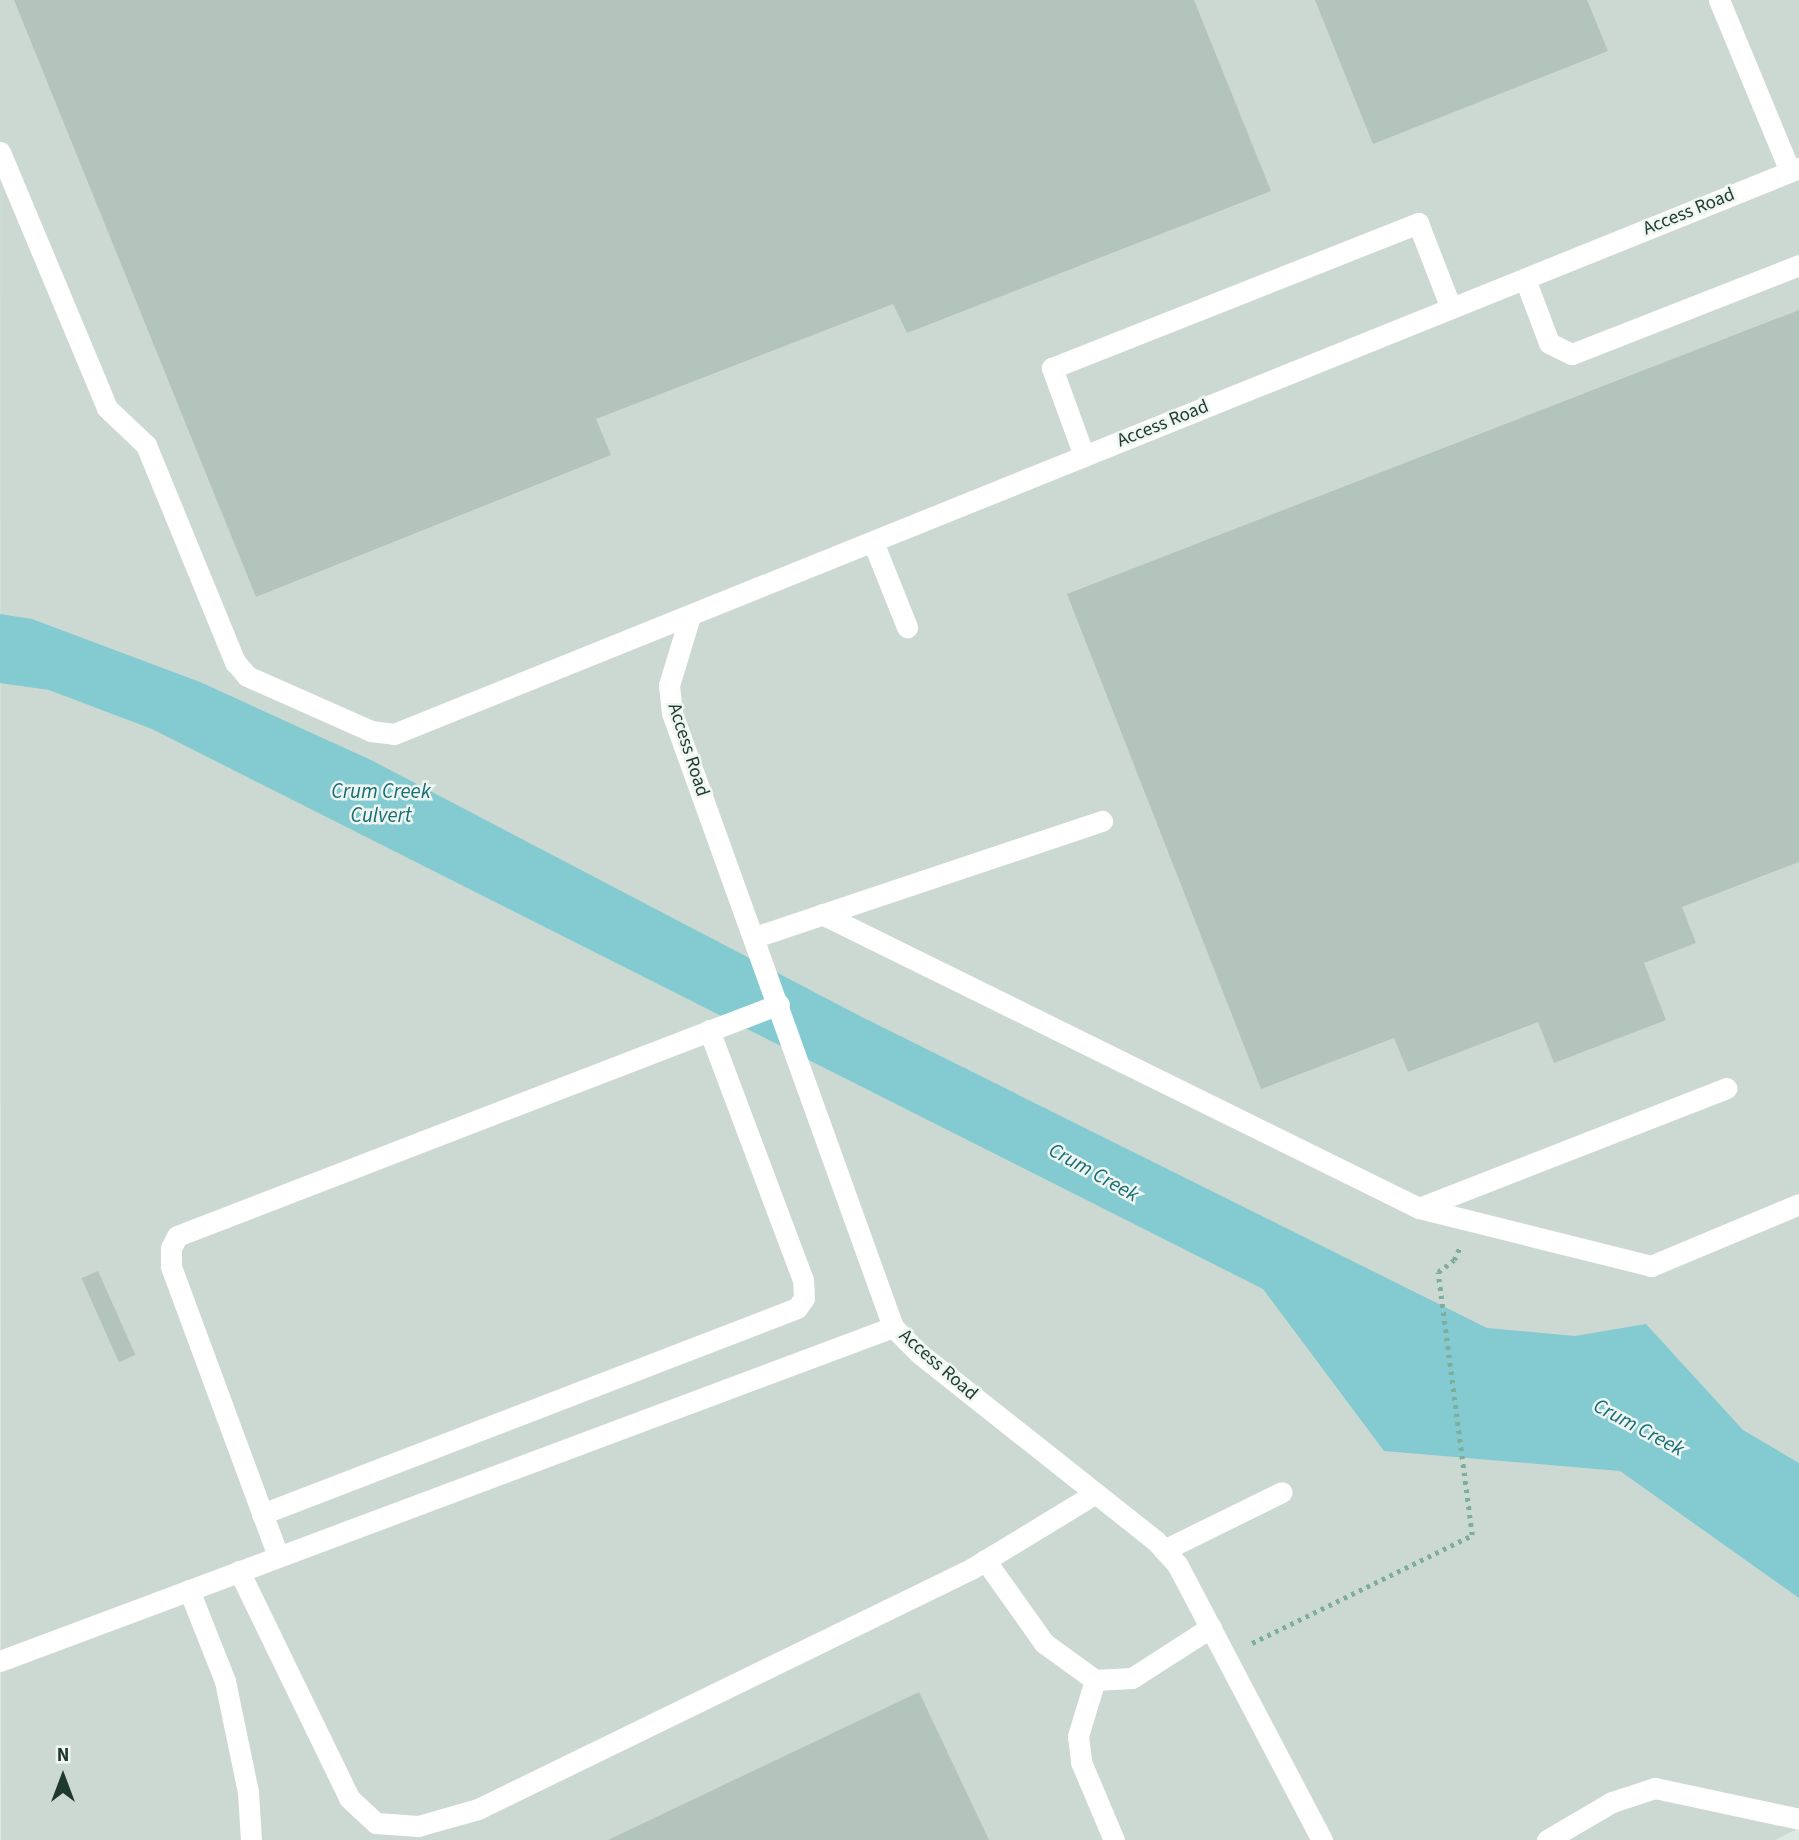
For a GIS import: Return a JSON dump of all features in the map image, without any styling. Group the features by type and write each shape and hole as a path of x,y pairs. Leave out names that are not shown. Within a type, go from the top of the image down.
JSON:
{"lane":[{"path":"1719,0 1794,169"},
{"path":"0,152 107,408 146,445 235,662 247,676 371,731 394,734 690,616"},
{"name":"Access Road","path":"1322,1840 1211,1627 1164,1550 920,1354 893,1326 755,937 672,713 669,685 690,616 1794,169"},
{"path":"1084,456 1052,368 1418,223 1451,308"},
{"path":"1525,279 1549,343 1572,354 1799,265"},
{"path":"873,542 907,627"},
{"path":"755,937 1102,821"},
{"path":"822,914 1419,1208 1472,1224 1651,1266 1799,1204"},
{"path":"278,1556 171,1266 171,1248 177,1236 779,1004"},
{"path":"262,1514 797,1308 804,1298 803,1280 709,1030"},
{"path":"1419,1208 1726,1088"},
{"path":"0,1661 893,1326"},
{"path":"1164,1550 1282,1492"},
{"path":"239,1571 349,1798 376,1823 418,1826 478,1809 985,1560 1096,1493"},
{"path":"985,1560 1044,1643 1095,1681 1132,1678 1211,1627"},
{"path":"189,1590 228,1693 248,1792 251,1840"},
{"path":"1095,1681 1078,1736 1081,1762 1114,1840"},
{"path":"1547,1840 1612,1802 1655,1788 1799,1819"}],"path":[{"path":"1252,1643 1472,1535 1438,1272 1454,1260 1472,1224"}],"shaded area":[{"path":"0,0 1799,0 1799,1828 1775,1840 1,1840"}],"water":[{"path":"0,614 32,619 200,682 371,760 860,1016 1487,1328 1575,1336 1646,1324 1743,1430 1799,1463 1799,1598 1620,1471 1384,1451 1263,1289 152,729 49,690 0,683"}],"building":[{"path":"14,0 1194,0 1271,191 907,333 893,304 596,419 611,455 256,597"},
{"path":"1315,0 1587,0 1608,51 1373,144"},
{"path":"1799,310 1799,862 1682,907 1696,943 1644,963 1666,1020 1554,1063 1538,1022 1408,1072 1394,1038 1261,1089 1067,594"},
{"path":"98,1271 135,1355 119,1362 82,1278"},
{"path":"919,1692 989,1840 608,1840"}],"water label":[{"name":"Crum Creek Culvert","path":"381,803"},
{"name":"Crum Creek","path":"1094,1172"},
{"name":"Crum Creek","path":"1639,1427"}]}
